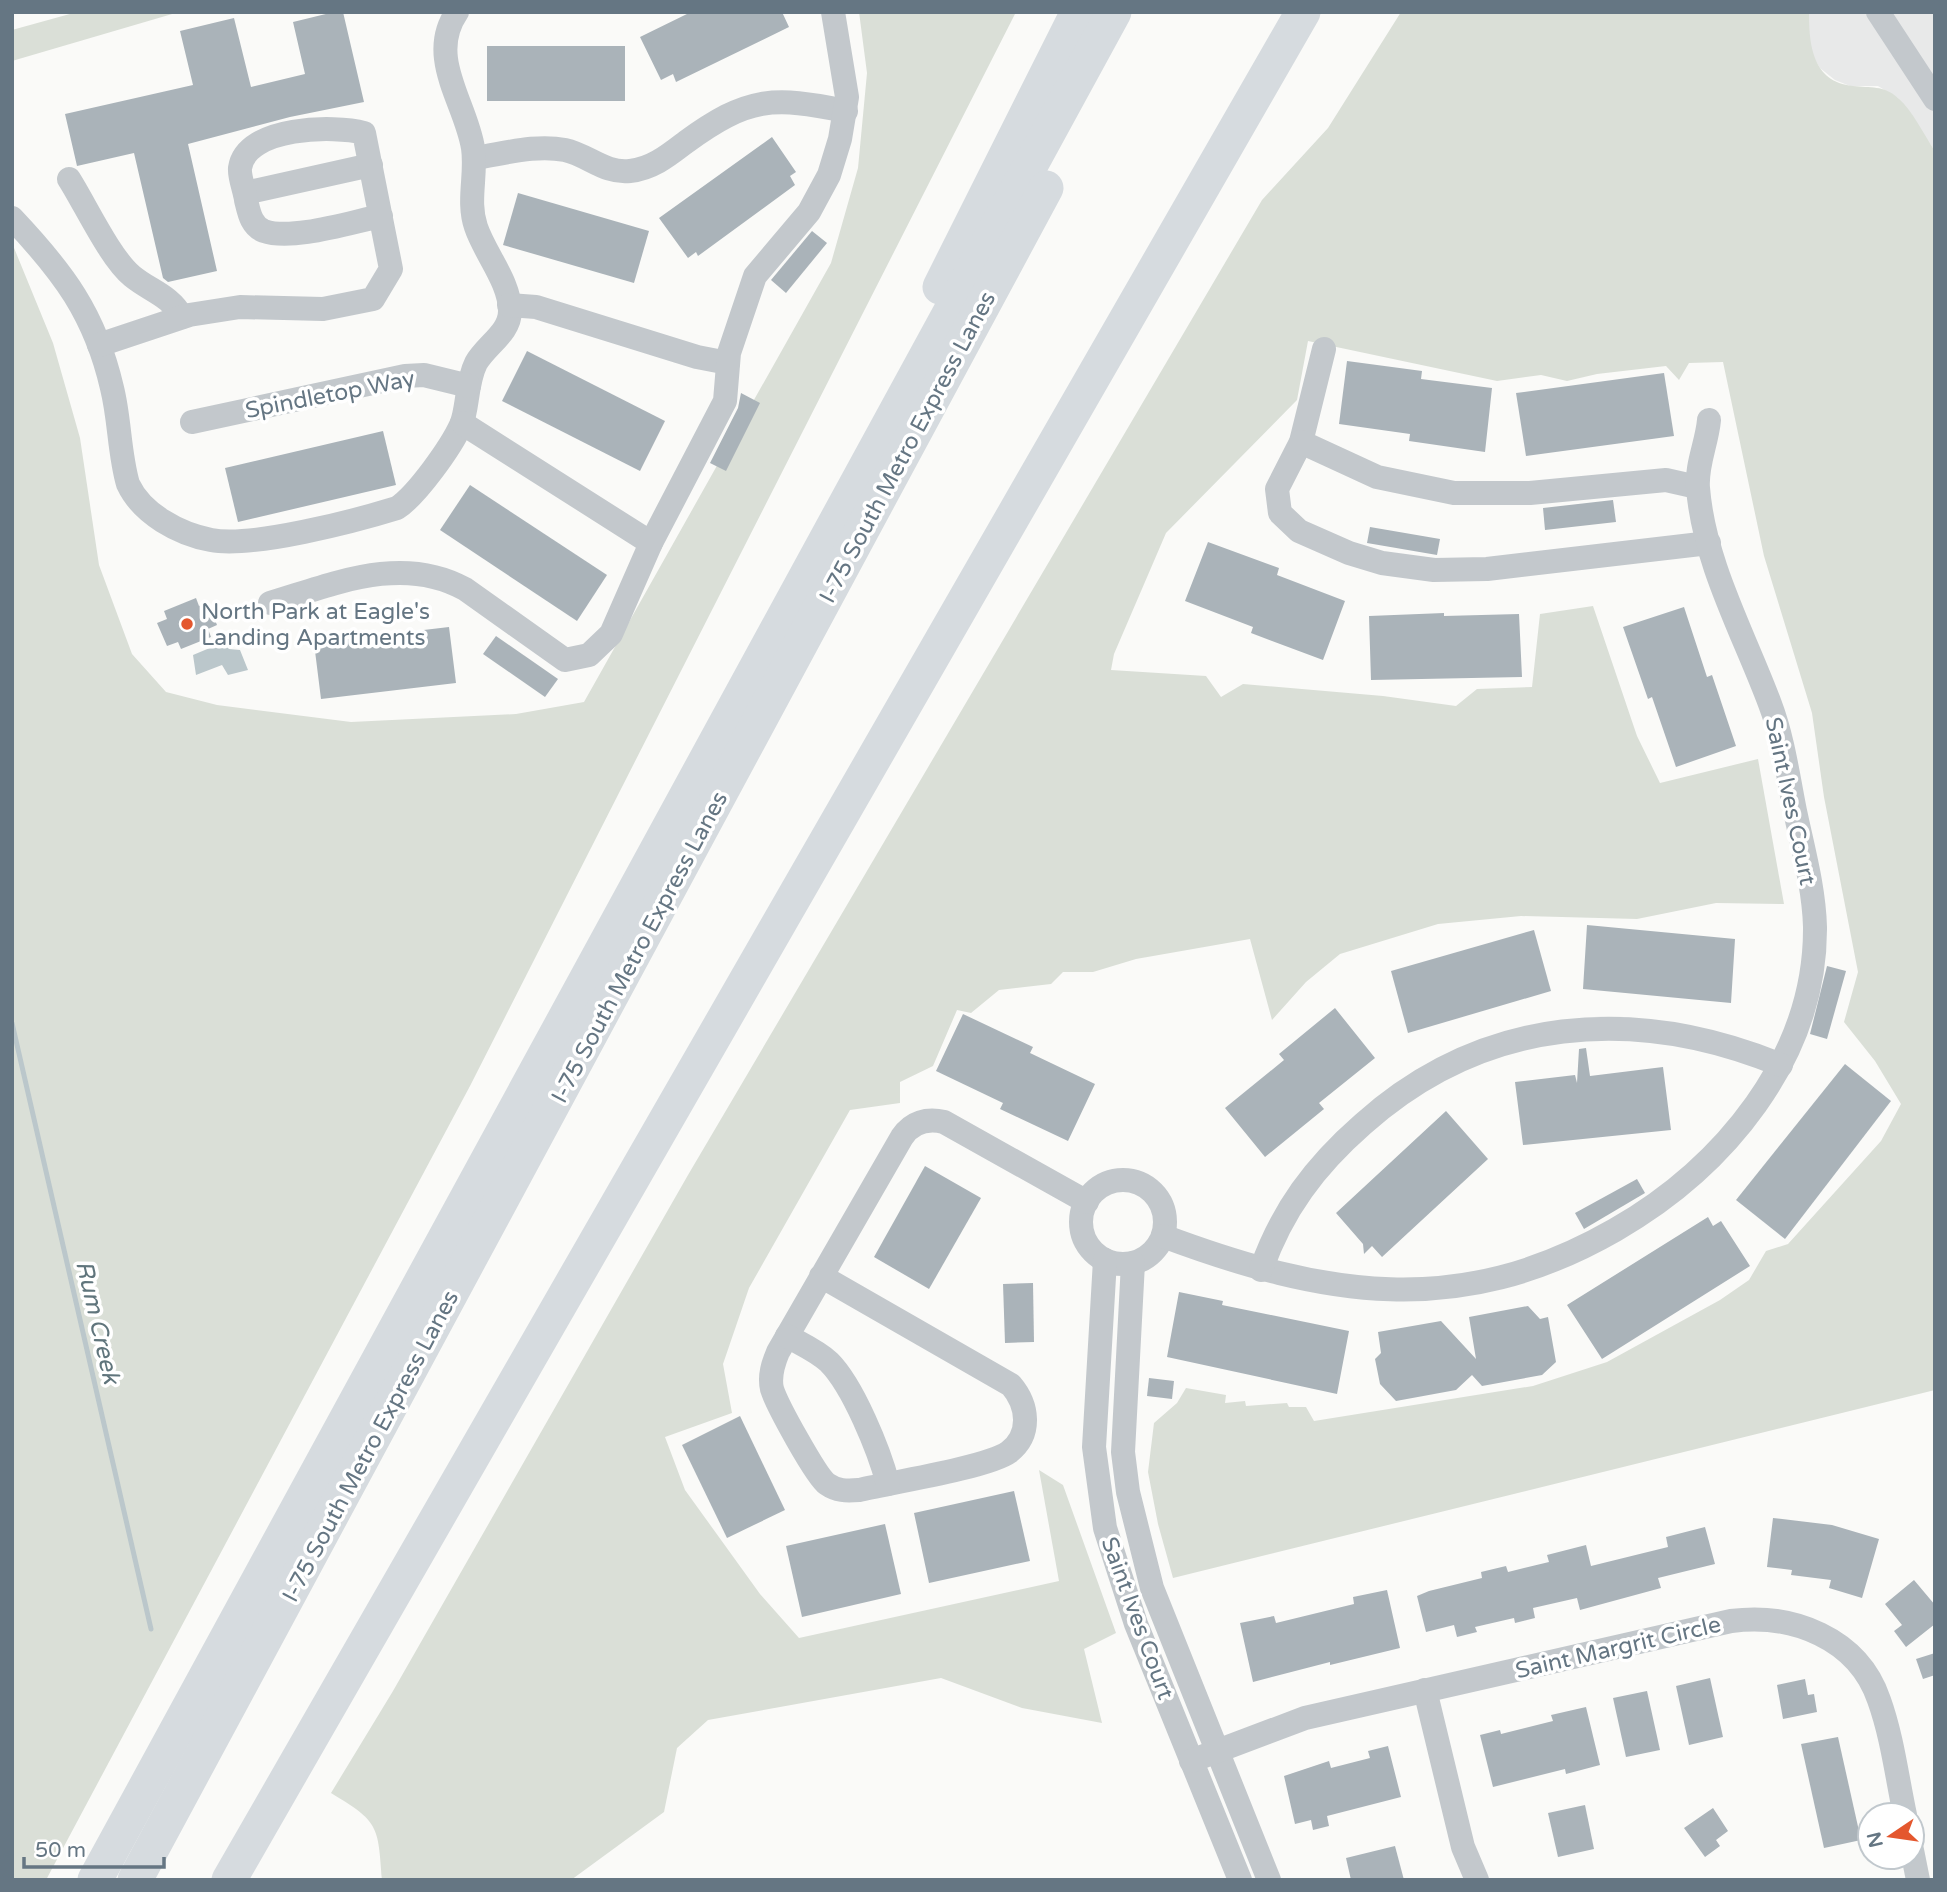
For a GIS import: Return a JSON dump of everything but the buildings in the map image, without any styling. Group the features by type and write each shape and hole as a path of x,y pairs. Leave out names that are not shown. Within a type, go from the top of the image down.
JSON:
{"highway":[{"path":"915,379 940,285 1078,12"},
{"path":"95,1880 1114,12"},
{"name":"I-75 South Metro Express Lanes","path":"135,1880 1140,12"},
{"path":"229,1880 1303,12"}],"street":[{"path":"12,218 64,275 87,314 113,389 123,467 134,497 150,513 192,534 211,540 240,542 397,508 417,491 462,423 469,386 481,355 505,327 509,305 473,215 474,158 469,131 445,60 445,39 457,12"},
{"path":"270,603 370,575 405,571 428,574 465,589 558,658 574,660 589,656 605,643 617,623 651,543 725,401 728,363 755,276 816,200 833,163 846,111 846,89 833,12"},
{"path":"1878,12 1935,99"},
{"path":"474,158 550,149 574,153 602,167 630,172 654,164 717,120 754,105 795,102 846,111"},
{"path":"99,345 182,317 240,307 323,309 373,299 391,269 381,216 371,165 364,133 341,126 280,134 251,148 240,167 250,218 261,230 285,235 381,216"},
{"path":"245,193 371,165"},
{"path":"69,178 126,269 166,297 182,317"},
{"path":"509,305 536,307 697,357 728,363"},
{"path":"1324,349 1301,442 1277,489 1276,503 1282,517 1306,535 1373,560 1418,569 1469,570 1709,543"},
{"name":"Spindletop Way","path":"192,422 396,377 424,374 469,386"},
{"name":"Saint Ives Court","path":"1163,1236 1261,1270 1332,1285 1417,1289 1503,1277 1567,1255 1635,1218 1671,1194 1753,1110 1781,1065 1799,1021 1812,971 1815,926 1810,878 1774,716 1709,543 1698,487 1709,420"},
{"path":"462,423 651,543"},
{"path":"1301,442 1377,477 1454,494 1543,492 1666,480 1698,487"},
{"path":"1261,1270 1272,1240 1297,1194 1335,1150 1406,1087 1460,1060 1546,1033 1626,1027 1706,1039 1781,1065"},
{"path":"821,1276 1003,1380 1023,1402 1026,1421 1016,1446 1002,1456 888,1484 844,1491 828,1485 819,1476 772,1389 772,1368 821,1276 910,1127 922,1121 944,1122 1087,1202"},
{"path":"1125,1180 1140,1183 1152,1192 1161,1205 1165,1221 1163,1236 1152,1253 1133,1263 1118,1264 1105,1260 1092,1250 1084,1236 1082,1219 1087,1202 1097,1189 1109,1182 1125,1180"},
{"name":"Saint Ives Court","path":"1105,1260 1094,1447 1111,1553 1240,1880"},
{"name":"Saint Ives Court","path":"1133,1263 1124,1471 1140,1544 1157,1601 1269,1880"},
{"path":"787,1336 820,1355 834,1367 877,1446 888,1484"},
{"path":"1097,1378 1126,1383"},
{"path":"1111,1553 1140,1544"},
{"name":"Saint Margrit Circle","path":"1191,1761 1216,1749 1305,1718 1731,1621 1787,1621 1819,1633 1838,1645 1854,1659 1871,1682 1884,1714 1902,1801"},
{"path":"1425,1690 1461,1839 1477,1880"}],"shaded area":[{"path":"77,12 179,12 12,61 12,30"},
{"path":"859,12 1016,12 470,1086 46,1880 12,1880 12,243 53,343 80,438 99,565 132,654 166,692 217,705 351,722 516,714 584,702 831,263 858,168 867,73"},
{"path":"1401,12 1809,12 1812,48 1821,69 1839,83 1877,88 1893,94 1909,110 1935,151 1935,1390 1173,1578 1158,1524 1148,1472 1154,1423 1177,1403 1186,1388 1226,1395 1225,1403 1245,1401 1246,1406 1287,1403 1289,1407 1306,1407 1314,1421 1533,1386 1607,1362 1720,1300 1749,1280 1766,1251 1788,1244 1881,1141 1901,1104 1875,1061 1844,1022 1858,972 1824,797 1812,713 1764,556 1723,362 1689,363 1679,380 1666,366 1597,374 1567,381 1541,375 1497,381 1308,341 1297,400 1166,533 1114,654 1111,670 1206,676 1221,697 1243,684 1383,696 1456,706 1477,689 1532,687 1540,614 1593,606 1637,736 1660,783 1758,759 1784,904 1716,903 1637,919 1521,916 1438,924 1340,954 1306,982 1272,1020 1250,939 1136,959 1093,972 1063,972 1051,984 999,990 971,1013 957,1010 933,1066 900,1082 900,1103 850,1110 749,1288 723,1364 732,1413 665,1437 685,1490 760,1594 799,1638 1059,1581 1039,1470 1063,1485 1116,1633 1084,1649 1102,1723 1022,1708 941,1678 708,1720 677,1748 664,1812 571,1880 382,1880 379,1847 373,1827 359,1811 331,1793 393,1691 688,1175 1262,200 1328,128"},
{"path":"1809,12 1935,12 1935,151 1898,98 1878,86 1850,86 1835,80 1820,68 1808,48"},
{"path":"224,642 229,649 240,650 248,670 228,675 222,665 196,675 193,655"}],"waterway":[{"name":"Rum Creek","path":"12,1023 151,1629"}],"place":[{"name":"North Park at Eagle's Landing Apartments","path":"187,624"}]}
